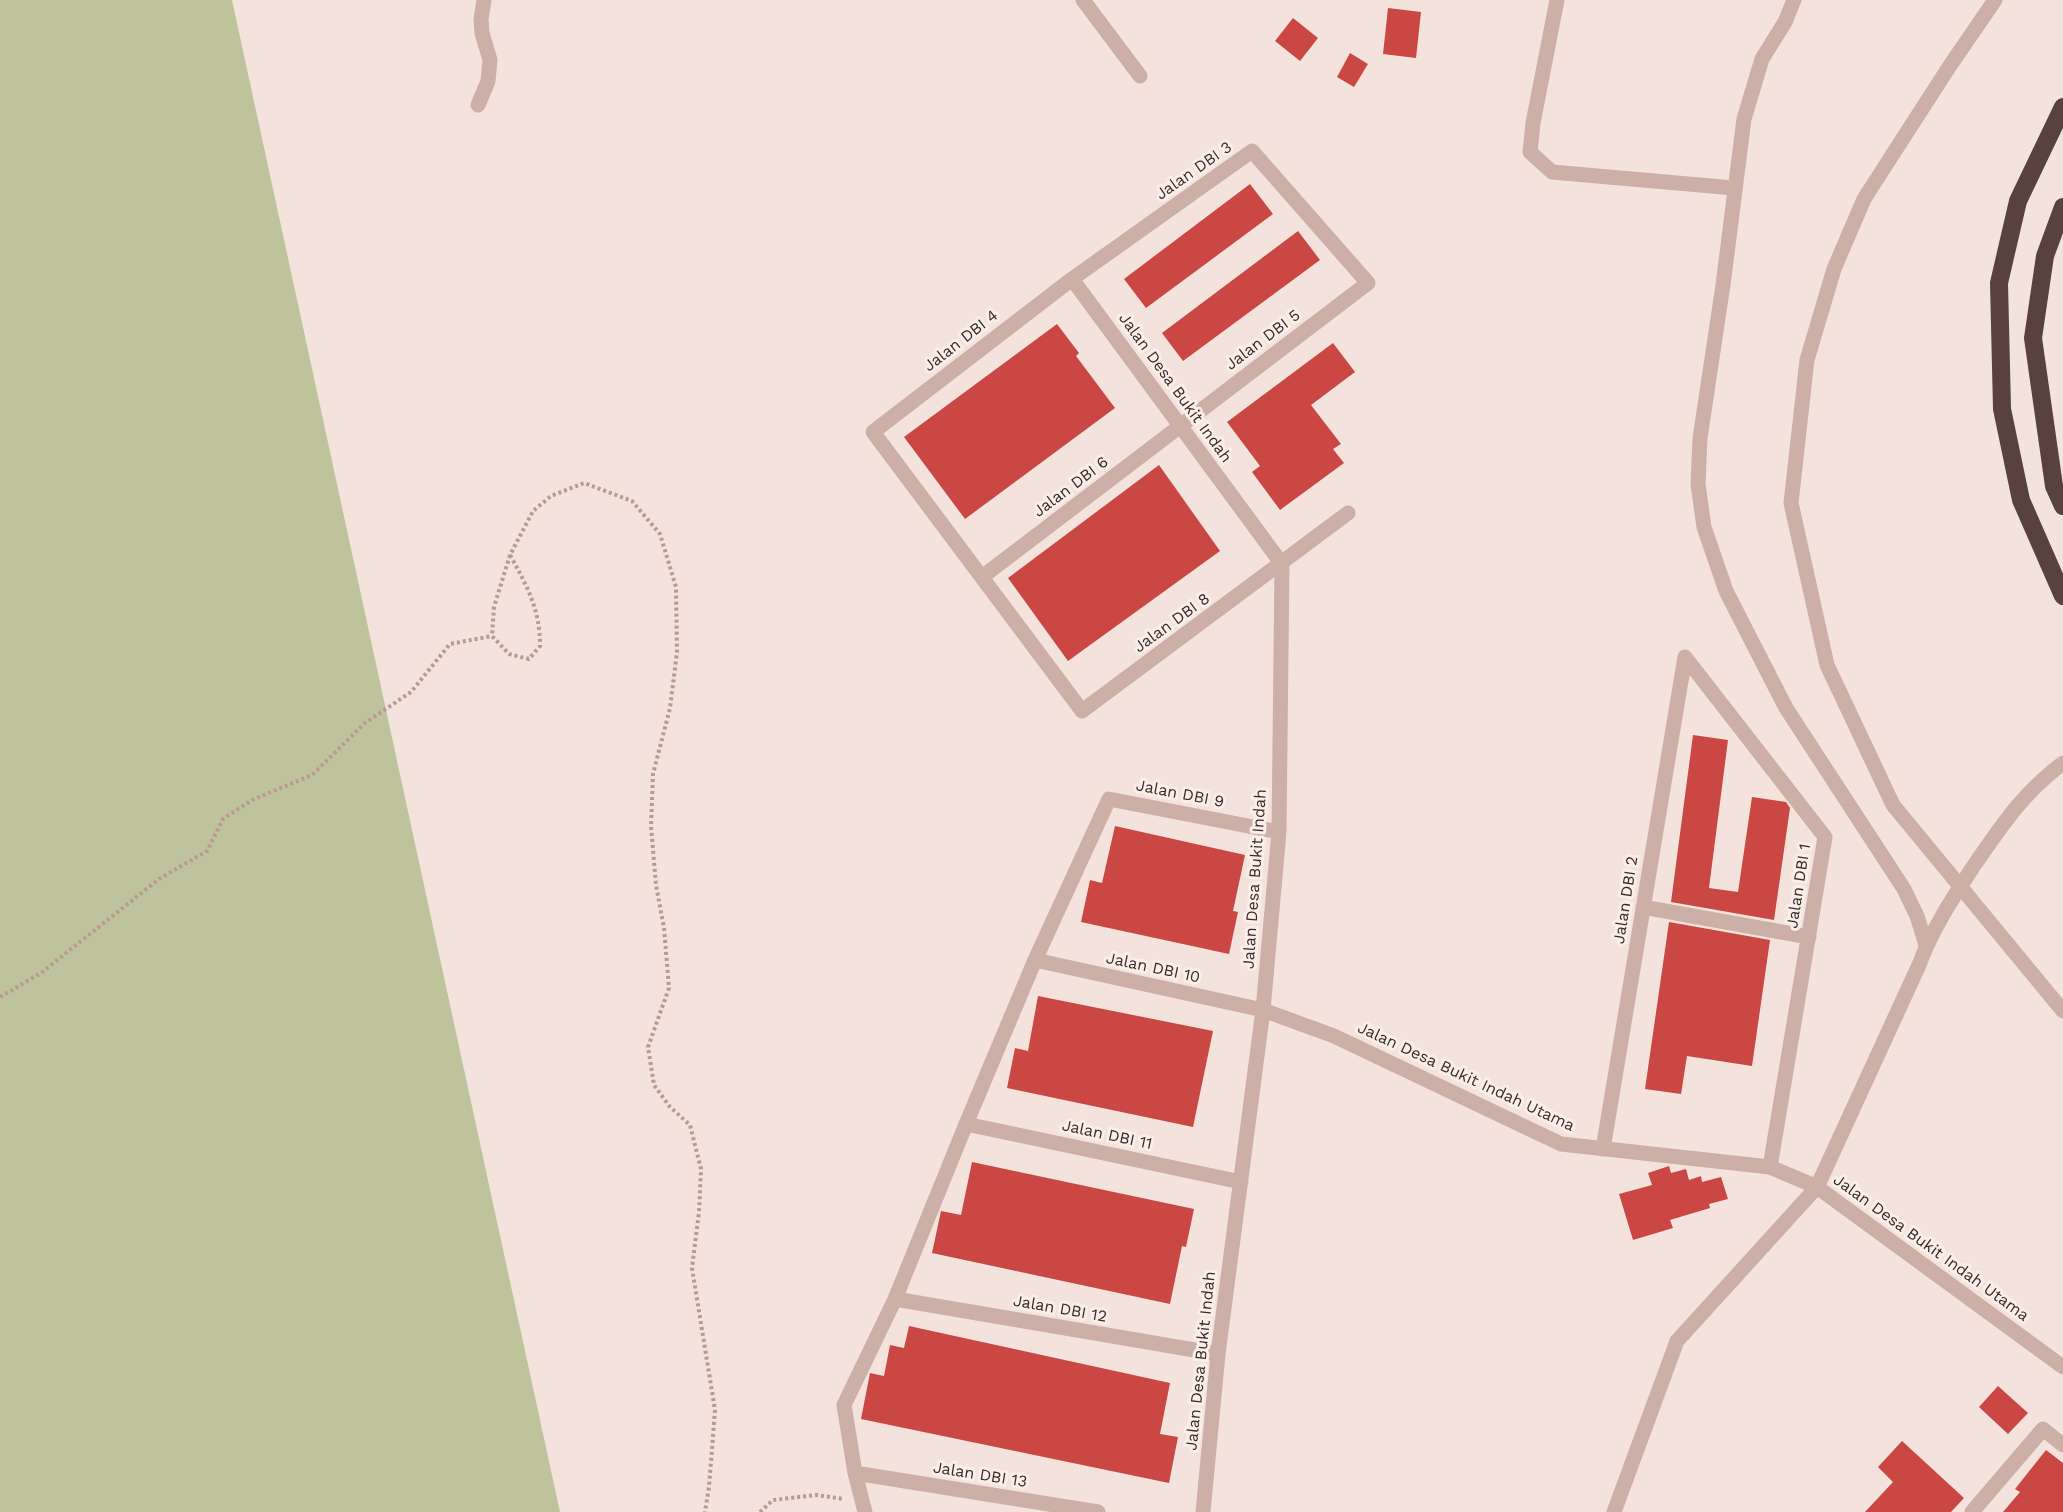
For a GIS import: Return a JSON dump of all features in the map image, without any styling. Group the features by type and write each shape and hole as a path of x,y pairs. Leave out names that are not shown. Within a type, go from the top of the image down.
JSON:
{"highway":[{"path":"2063,107 2018,201 1999,283 2002,409 2021,500 2063,596"},
{"path":"2063,207 2045,256 2033,338 2054,486 2063,506"}],"street":[{"path":"478,105 488,81 490,60 482,33 481,19 484,0"},
{"path":"1083,0 1140,76"},
{"path":"1557,0 1533,123 1530,152 1552,172 1734,188"},
{"path":"1794,0 1785,22 1762,59 1744,119 1723,285 1700,438 1698,484 1704,527 1726,591 1786,708 1904,889 1917,916 1926,945"},
{"path":"1995,0 1864,198 1834,269 1807,360 1791,503 1827,665 1893,805 2063,1011"},
{"name":"Jalan DBI 3","path":"1072,279 1252,151 1368,283"},
{"name":"Jalan Desa Bukit Indah","path":"1072,279 1282,564 1279,832 1263,1010 1218,1354 1203,1512"},
{"name":"Jalan DBI 4","path":"982,577 873,432 1072,279"},
{"name":"Jalan DBI 5","path":"1181,426 1368,283"},
{"name":"Jalan DBI 6","path":"982,577 1181,426"},
{"name":"Jalan DBI 8","path":"982,577 1083,711 1348,513"},
{"name":"Jalan DBI 2","path":"1603,1149 1685,657"},
{"name":"Jalan DBI 1","path":"1685,657 1825,837 1770,1167"},
{"path":"1614,1512 1677,1341 1817,1187 1926,945 1960,886 2012,811 2044,777 2063,763"},
{"name":"Jalan DBI 9","path":"1035,960 1109,799 1279,832"},
{"path":"1643,907 1809,937"},
{"path":"864,1507 855,1473 844,1405 895,1299 1035,960"},
{"name":"Jalan DBI 10","path":"1035,960 1263,1010"},
{"name":"Jalan Desa Bukit Indah Utama","path":"1263,1010 1334,1036 1562,1144 1770,1167 1817,1187 2063,1366"},
{"name":"Jalan DBI 11","path":"966,1124 1241,1182"},
{"name":"Jalan DBI 12","path":"895,1299 1218,1354"},
{"path":"1972,1512 2043,1429 2063,1445"},
{"name":"Jalan DBI 13","path":"855,1473 1098,1512"}],"path":[{"path":"510,555 530,593 540,626 540,646 529,659 509,654 492,636 494,607 510,555 533,511 550,496 584,483 632,501 660,534 676,587 677,652 670,708 653,774 651,826 669,988 648,1047 654,1085 670,1107 690,1125 701,1169 699,1212 692,1268 716,1410 710,1487 705,1512"},
{"path":"0,997 41,973 159,879 207,851 223,819 252,800 312,775 365,723 411,692 450,644 492,636"},
{"path":"760,1512 773,1500 816,1495 864,1507"}],"green space":[{"path":"0,0 232,0 560,1512 0,1512"}],"building":[{"path":"1388,8 1421,12 1416,58 1383,54"},
{"path":"1293,18 1318,38 1300,61 1275,41"},
{"path":"1350,53 1368,64 1354,87 1337,77"},
{"path":"1250,184 1273,214 1146,308 1124,279"},
{"path":"1298,231 1320,260 1183,361 1162,333"},
{"path":"1057,324 1079,353 1076,356 1115,408 965,519 904,437"},
{"path":"1333,343 1355,372 1311,405 1341,444 1333,449 1344,463 1280,510 1252,472 1260,466 1227,422"},
{"path":"1159,465 1220,551 1068,661 1008,578"},
{"path":"1693,735 1728,740 1709,888 1738,892 1752,797 1786,802 1790,808 1774,920 1671,902"},
{"path":"1115,826 1245,855 1233,911 1238,912 1229,954 1081,922 1090,880 1102,883"},
{"path":"1669,922 1770,940 1752,1066 1687,1056 1681,1094 1645,1089"},
{"path":"1038,996 1213,1031 1193,1127 1007,1088 1015,1048 1028,1051"},
{"path":"972,1162 1194,1209 1186,1247 1182,1246 1170,1304 932,1253 941,1211 961,1215"},
{"path":"1669,1166 1671,1173 1686,1169 1689,1180 1701,1176 1702,1182 1721,1177 1728,1199 1709,1204 1710,1208 1670,1220 1673,1228 1633,1240 1619,1194 1652,1185 1648,1173"},
{"path":"909,1326 1170,1383 1160,1434 1178,1437 1169,1483 861,1419 870,1373 884,1376 890,1345 904,1348"},
{"path":"1998,1386 2028,1413 2008,1434 1979,1407"},
{"path":"1902,1441 1964,1498 1951,1512 1865,1512 1893,1482 1878,1467"},
{"path":"2046,1450 2063,1463 2063,1512 2003,1512 2020,1492 2015,1489"}]}
